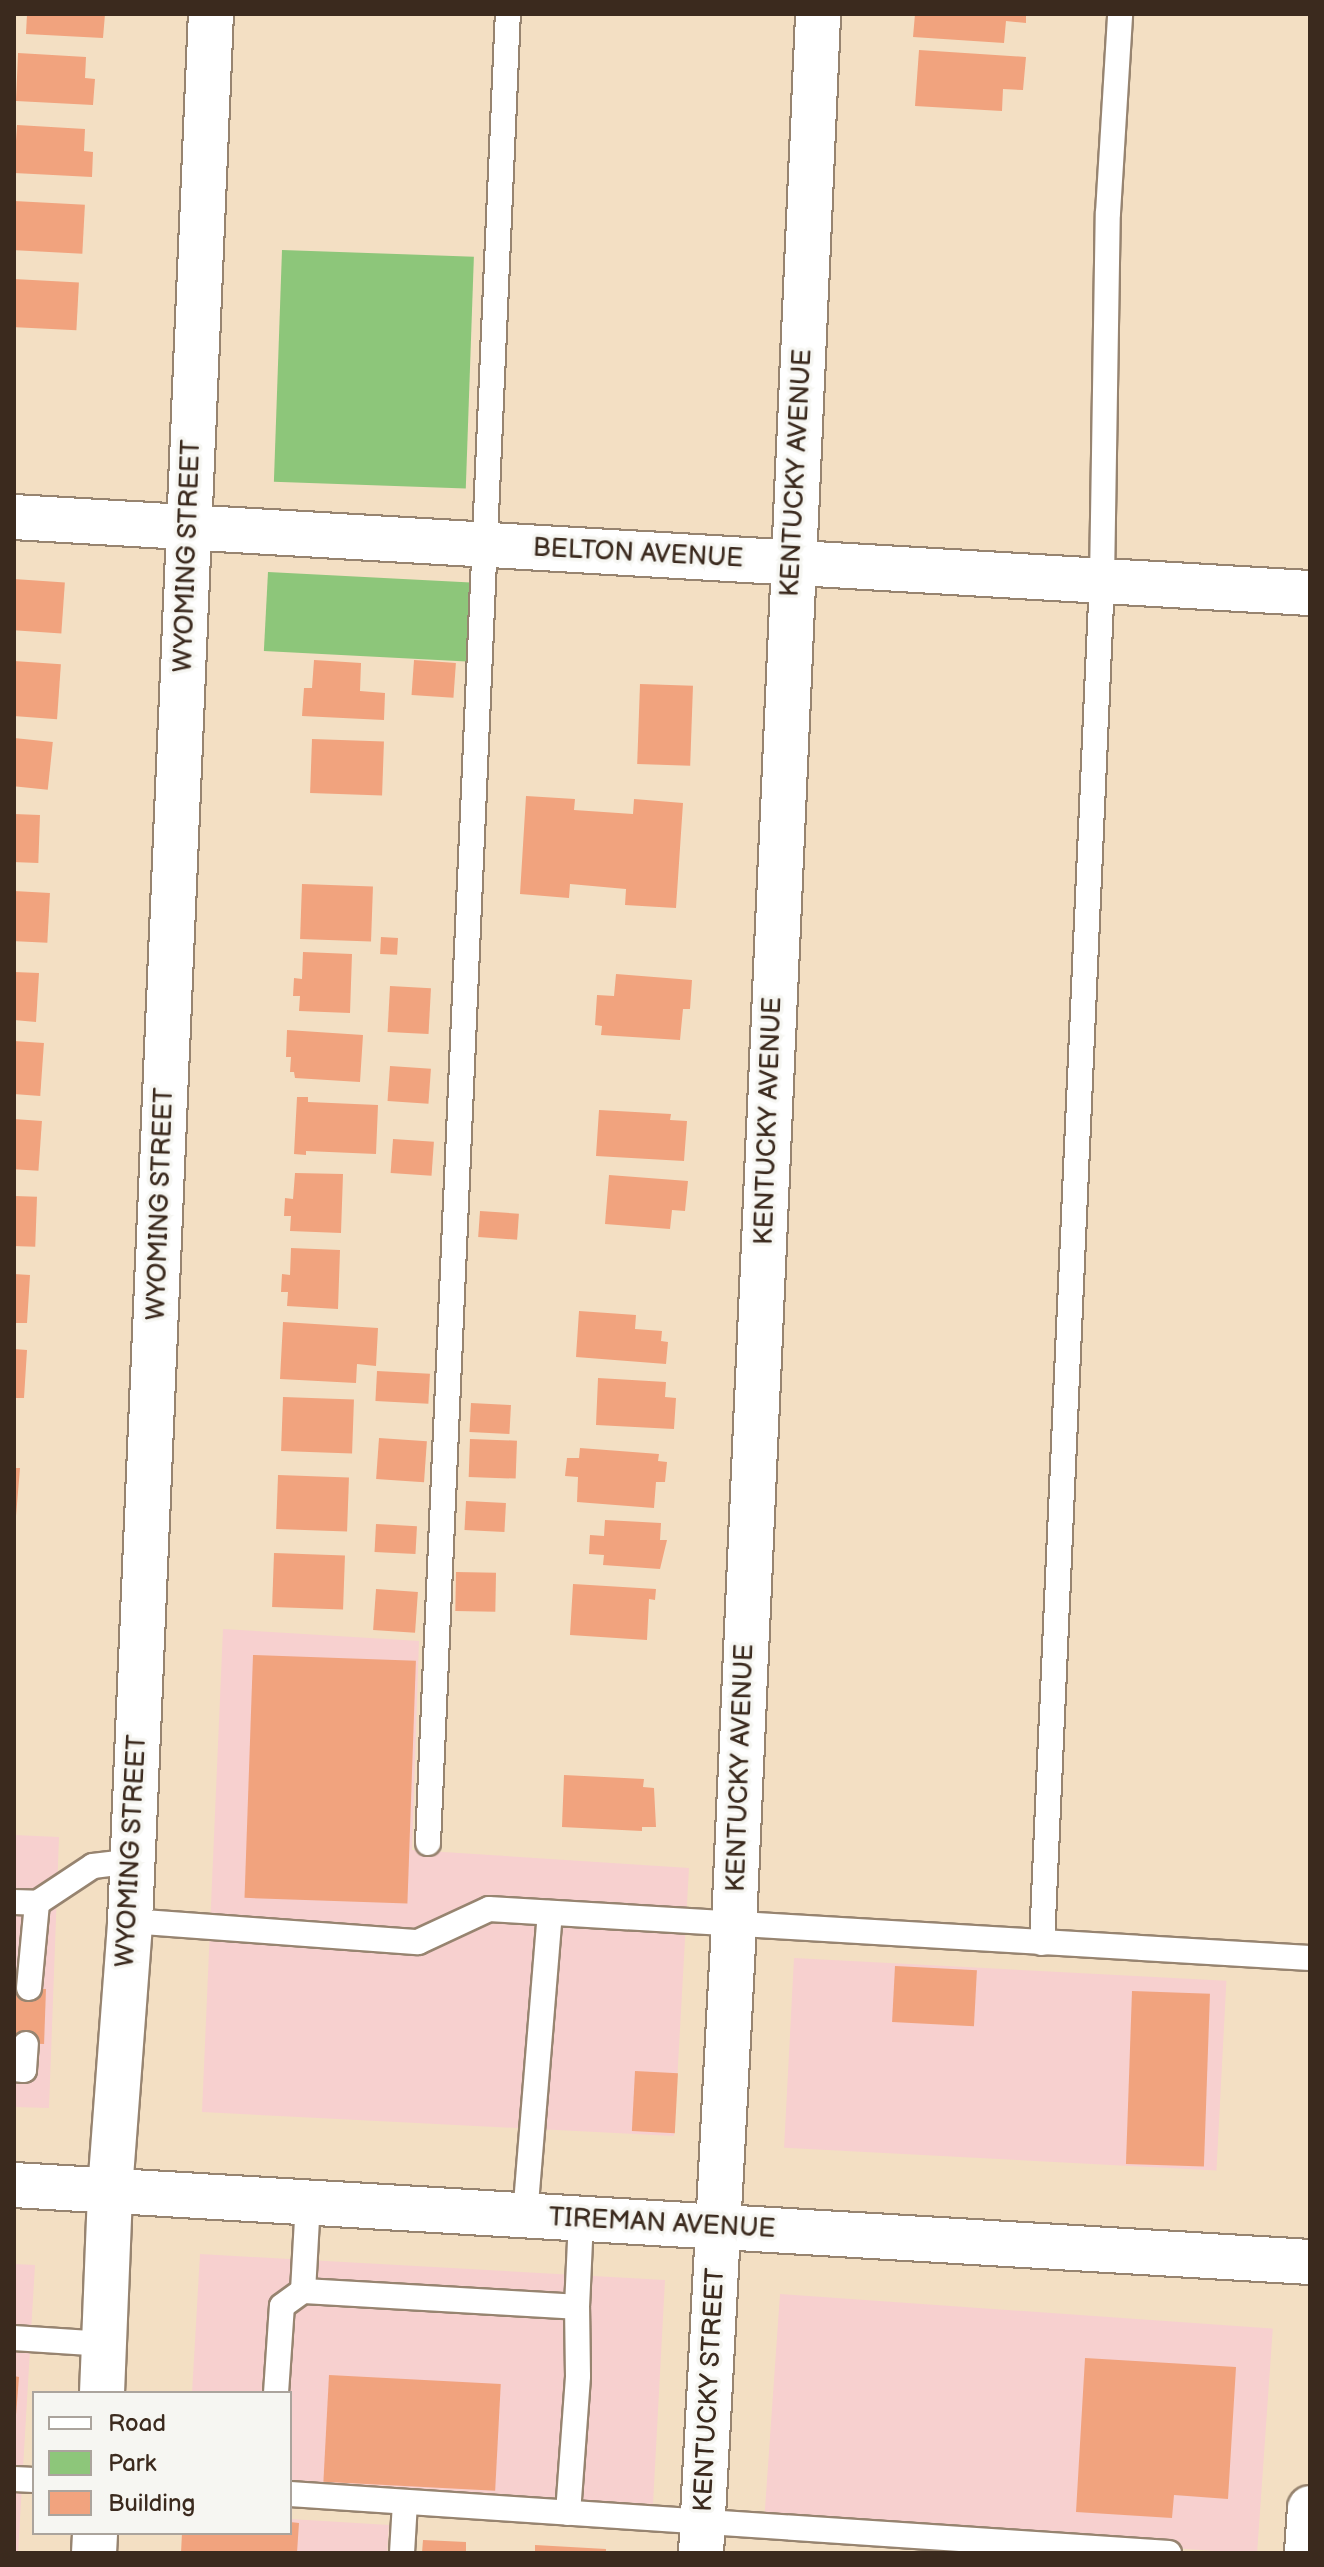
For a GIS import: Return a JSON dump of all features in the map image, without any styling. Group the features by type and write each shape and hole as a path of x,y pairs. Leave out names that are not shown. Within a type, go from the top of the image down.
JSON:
{"street":[{"name":"WYOMING STREET","path":"102,2391 110,2190 133,1861 211,14"},
{"name":"KENTUCKY AVENUE","path":"720,2227 818,14"},
{"name":"BELTON AVENUE","path":"14,517 1310,593"},
{"name":"TIREMAN AVENUE","path":"14,2185 1310,2262"},
{"name":"KENTUCKY STREET","path":"702,2538 720,2227"},
{"path":"1307,2553 1310,2508"}],"lane":[{"path":"428,1843 508,14"},
{"path":"1042,1943 1102,581 1108,213 1120,14"},
{"path":"29,1988 25,1903 93,1866 133,1861"},
{"path":"130,1921 418,1942 489,1909 1310,1958"},
{"path":"525,2216 550,1913"},
{"path":"14,2069 24,2070 26,2044"},
{"path":"303,2291 308,2202"},
{"path":"568,2513 578,2376 581,2220"},
{"path":"276,2391 282,2306 303,2291 577,2307"},
{"path":"14,2338 105,2344"},
{"path":"292,2494 568,2513 702,2538 1169,2553"},
{"path":"402,2553 405,2502"}],"shaded area":[{"path":"223,1629 419,1641 412,1850 689,1868 674,2136 202,2112"},
{"path":"14,1835 59,1837 49,2108 14,2107"},
{"path":"794,1958 1226,1981 1216,2170 784,2148"},
{"path":"200,2254 665,2280 653,2504 292,2484 292,2391 192,2391"},
{"path":"14,2264 35,2265 18,2553 14,2553"},
{"path":"780,2294 1273,2328 1257,2553 764,2519"},
{"path":"292,2519 389,2525 387,2553 181,2553 292,2535"}],"green space":[{"path":"282,250 474,257 466,489 274,482"},
{"path":"268,572 471,583 467,662 264,651"}],"building":[{"path":"27,14 105,14 103,38 26,34"},
{"path":"915,14 1026,14 1026,23 1006,21 1004,43 913,37"},
{"path":"919,50 1026,57 1023,90 1003,89 1002,111 915,106"},
{"path":"18,53 86,57 85,78 95,79 93,105 16,101"},
{"path":"17,125 85,129 84,151 93,152 92,177 14,173"},
{"path":"14,201 85,205 82,254 14,250"},
{"path":"14,279 79,282 76,330 14,327"},
{"path":"14,579 65,583 61,633 14,630"},
{"path":"314,660 361,663 360,691 385,693 384,720 302,716 304,688 312,688"},
{"path":"414,660 456,663 453,698 412,695"},
{"path":"14,661 61,664 57,719 14,716"},
{"path":"640,684 693,686 690,766 637,764"},
{"path":"14,738 53,742 48,790 14,786"},
{"path":"312,739 384,742 382,795 310,793"},
{"path":"526,796 575,799 574,810 633,814 634,799 683,803 676,908 625,905 626,889 570,884 569,898 520,894"},
{"path":"14,814 40,815 38,863 14,862"},
{"path":"302,884 373,886 371,941 300,939"},
{"path":"14,891 50,893 47,943 14,941"},
{"path":"381,937 398,938 397,955 380,954"},
{"path":"303,952 352,954 350,1013 299,1011 300,996 293,996 294,978 302,979"},
{"path":"14,972 39,973 36,1022 14,1020"},
{"path":"616,974 692,980 690,1009 683,1009 680,1040 601,1035 602,1026 595,1025 597,995 614,996"},
{"path":"390,986 431,988 429,1034 388,1032"},
{"path":"287,1030 363,1035 360,1082 295,1078 294,1072 290,1072 291,1057 286,1057"},
{"path":"14,1041 44,1043 40,1096 14,1094"},
{"path":"390,1066 431,1069 428,1104 388,1101"},
{"path":"297,1097 308,1097 308,1102 378,1105 376,1154 306,1151 306,1155 294,1154"},
{"path":"599,1110 671,1114 670,1120 687,1121 684,1161 596,1156"},
{"path":"14,1119 42,1121 38,1171 14,1169"},
{"path":"393,1139 434,1142 432,1176 391,1173"},
{"path":"295,1173 343,1174 341,1233 290,1231 291,1216 284,1216 285,1198 293,1199"},
{"path":"609,1175 688,1181 685,1211 672,1210 670,1229 605,1224"},
{"path":"14,1196 37,1197 35,1247 14,1246"},
{"path":"480,1211 519,1214 517,1240 478,1237"},
{"path":"291,1248 340,1250 338,1309 287,1306 288,1292 281,1292 282,1274 290,1275"},
{"path":"14,1274 30,1275 27,1323 14,1323"},
{"path":"579,1311 636,1315 635,1329 662,1331 661,1341 668,1342 666,1364 576,1357"},
{"path":"283,1322 378,1328 376,1366 357,1364 356,1383 280,1379"},
{"path":"14,1349 27,1350 24,1398 14,1398"},
{"path":"377,1371 430,1374 428,1404 375,1401"},
{"path":"598,1378 666,1382 665,1397 676,1398 674,1429 596,1425"},
{"path":"283,1397 354,1399 352,1453 281,1451"},
{"path":"471,1403 511,1405 509,1434 469,1432"},
{"path":"379,1438 427,1441 424,1482 376,1479"},
{"path":"470,1439 517,1441 516,1479 469,1477"},
{"path":"580,1448 659,1454 658,1461 667,1462 665,1482 656,1482 654,1508 577,1502 578,1477 565,1476 567,1458 579,1458"},
{"path":"14,1468 20,1468 16,1516 14,1516"},
{"path":"278,1475 349,1477 347,1531 276,1529"},
{"path":"466,1501 506,1503 504,1532 464,1530"},
{"path":"605,1520 661,1523 660,1540 667,1540 660,1569 603,1565 604,1555 589,1554 590,1535 604,1536"},
{"path":"376,1524 417,1526 415,1554 375,1552"},
{"path":"274,1553 345,1555 343,1609 272,1607"},
{"path":"456,1572 496,1573 495,1612 455,1611"},
{"path":"573,1584 656,1589 655,1600 649,1599 647,1640 570,1635"},
{"path":"376,1589 418,1592 415,1633 373,1630"},
{"path":"253,1655 416,1661 407,1904 245,1898"},
{"path":"564,1775 644,1779 643,1787 654,1788 656,1827 642,1827 642,1831 562,1827"},
{"path":"895,1966 977,1970 974,2026 892,2022"},
{"path":"14,1988 46,1989 44,2044 14,2043"},
{"path":"1132,1991 1210,1994 1204,2167 1126,2164"},
{"path":"635,2071 678,2073 675,2133 632,2131"},
{"path":"1085,2358 1236,2367 1228,2499 1174,2495 1172,2518 1076,2512"},
{"path":"329,2375 501,2384 495,2491 323,2482"},
{"path":"14,2376 19,2377 16,2415 14,2415"},
{"path":"292,2522 299,2523 297,2553 181,2553 182,2535 292,2535"},
{"path":"423,2540 466,2542 466,2553 422,2553"},
{"path":"535,2545 606,2549 606,2553 535,2553"}]}
